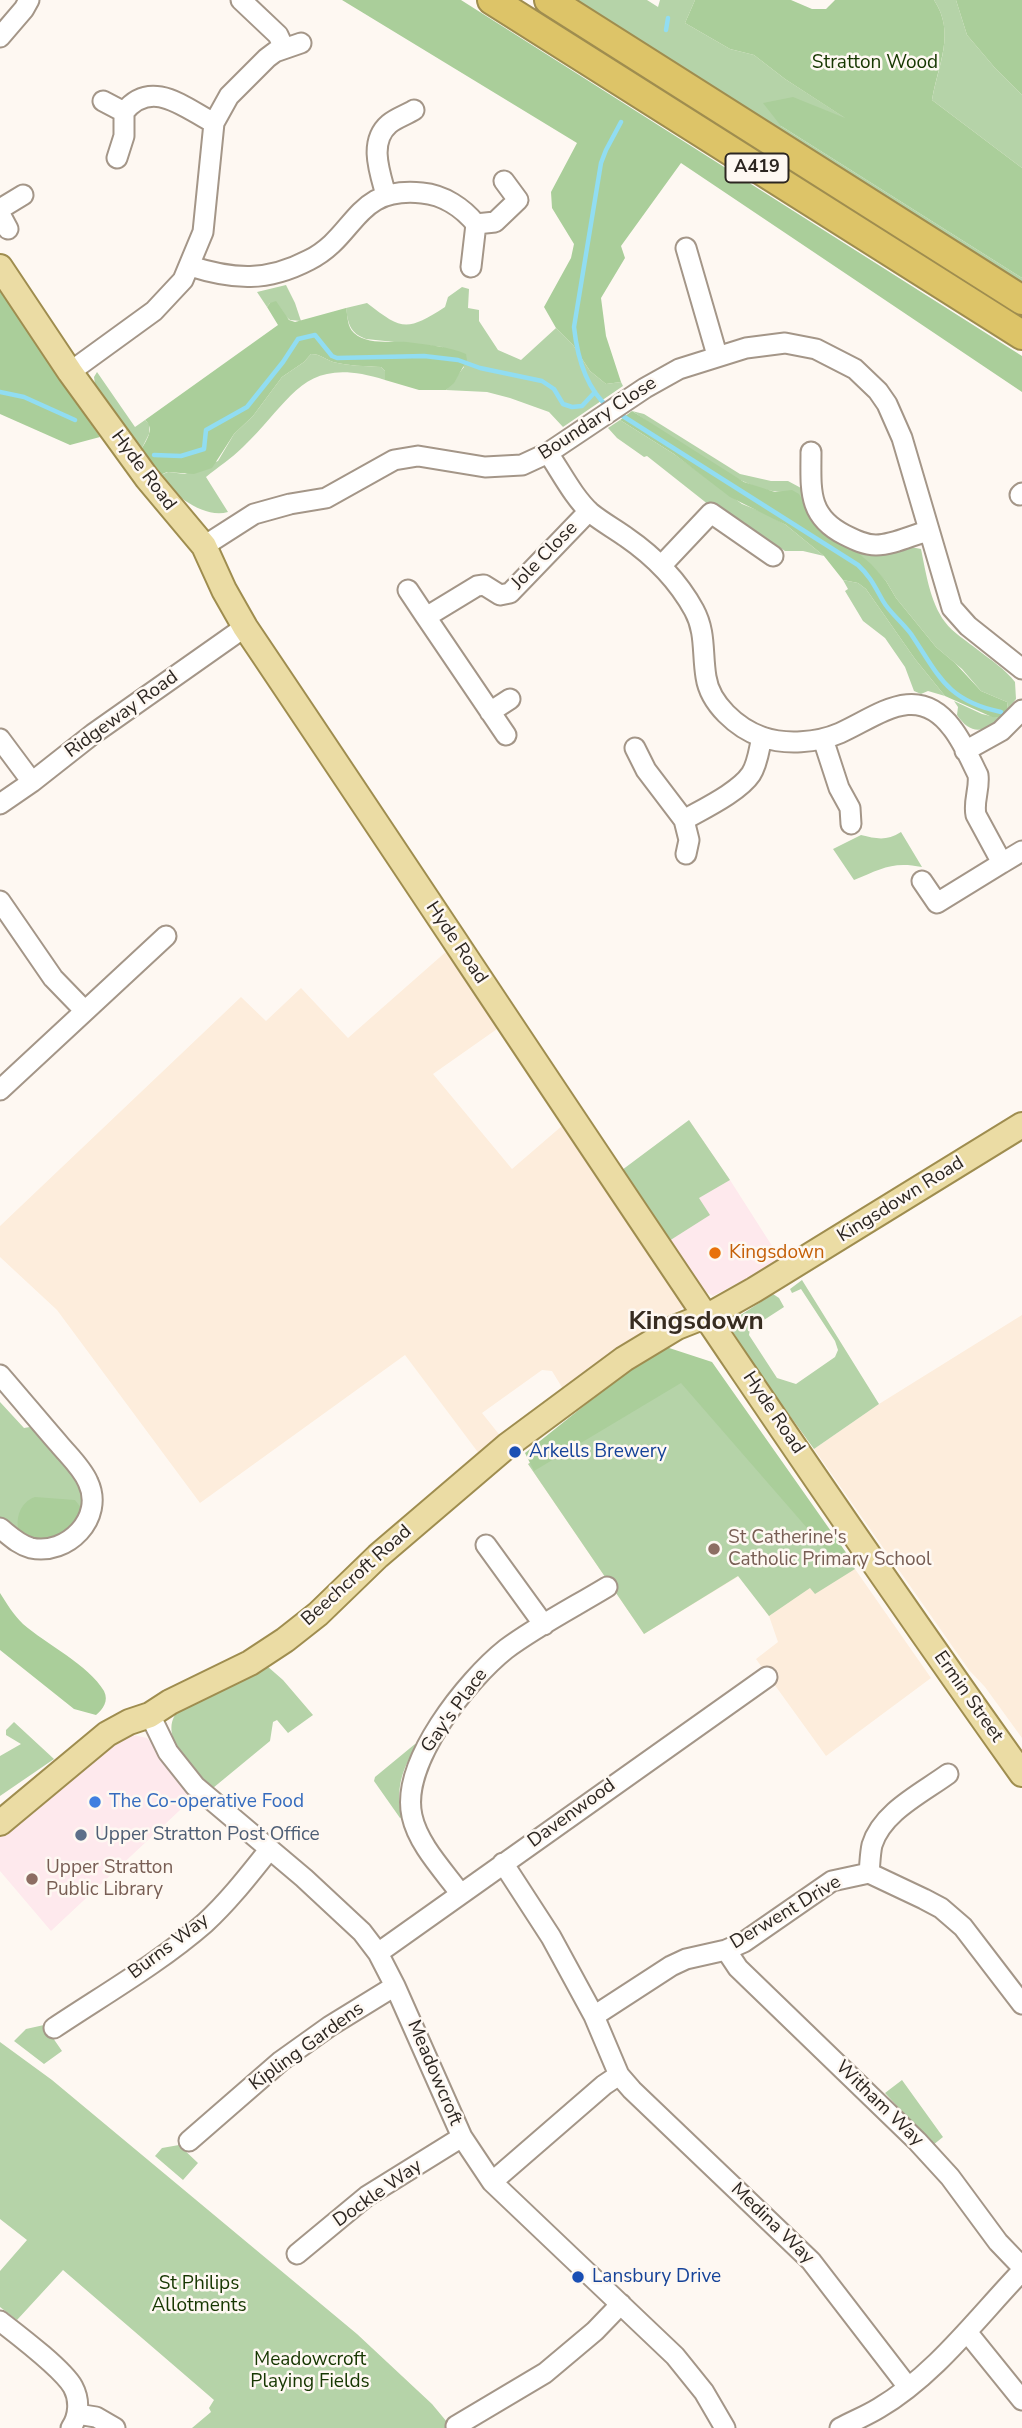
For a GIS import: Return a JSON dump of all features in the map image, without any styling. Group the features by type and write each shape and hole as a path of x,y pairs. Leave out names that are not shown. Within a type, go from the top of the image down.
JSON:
{"highway":[{"name":"A419","path":"492,0 1022,335"},
{"name":"A419","path":"549,0 1022,300"}],"main road":[{"name":"Hyde Road","path":"0,267 70,372 154,488 204,546 245,627 706,1316 914,1620"},
{"name":"Kingsdown Road","path":"706,1316 772,1280 1022,1125"},
{"name":"Beechcroft Road","path":"0,1823 107,1734 129,1721 150,1715 166,1704 250,1663 285,1640 318,1614 378,1556 508,1445 624,1359 677,1327 706,1316"},
{"name":"Ermin Street","path":"914,1620 1022,1774"}],"street":[{"path":"0,37 29,0"},
{"path":"70,372 154,311 175,291 190,266 203,232 214,123 229,96 238,86 267,58 293,45 278,35 241,0"},
{"path":"117,158 124,136 124,112 143,98 163,96 214,123"},
{"path":"103,102 124,112"},
{"path":"386,195 378,162 379,138 390,123 414,110"},
{"path":"476,224 495,222 527,204 504,181"},
{"path":"190,266 240,276 263,277 277,273 320,254 364,208 386,195 396,193 429,194 463,209 476,224 471,267"},
{"path":"0,209 23,195"},
{"path":"686,248 717,355"},
{"name":"Boundary Close","path":"204,546 254,514 290,503 326,498 394,460 418,456 500,468 522,465 548,453 598,418 679,369 717,355 785,343 816,349 855,369 878,391 894,419 951,608 968,626 1022,668"},
{"path":"811,452 813,502 820,517 830,526 858,541 875,545 928,531"},
{"path":"548,453 589,511 662,565 686,597 702,627 706,677 713,698 729,715 744,728 762,737 792,741 823,739 840,733 884,709 907,704 933,710 951,727 979,782 975,815 1002,863"},
{"name":"Jole Close","path":"426,617 477,586 484,585 500,596 510,593 589,511"},
{"path":"662,565 711,513 774,556"},
{"path":"408,590 506,735"},
{"name":"Ridgeway Road","path":"0,804 93,734 245,627"},
{"path":"491,712 510,699"},
{"path":"965,751 1001,731 1022,710"},
{"path":"684,820 743,783 755,766 762,737"},
{"path":"0,739 32,782"},
{"path":"823,739 839,788 850,808 851,824"},
{"path":"635,748 646,770 684,820 689,840 686,854"},
{"path":"922,881 937,903 1022,851"},
{"path":"0,901 53,978 84,1010"},
{"path":"0,1090 166,936"},
{"path":"0,1375 84,1474 92,1495 84,1525 75,1537 64,1545 48,1549 27,1547 0,1528"},
{"path":"486,1545 544,1625"},
{"name":"Gay's Place","path":"460,1893 425,1843 414,1822 410,1803 415,1773 431,1739 476,1678 503,1652 607,1587"},
{"name":"Davenwood","path":"378,1952 767,1677"},
{"name":"Meadowcroft","path":"150,1715 168,1752 195,1786 349,1919 378,1952 461,2137 492,2182 676,2356 691,2374 725,2428"},
{"name":"Derwent Drive","path":"869,1873 872,1845 884,1825 897,1810 948,1773"},
{"name":"Burns Way","path":"54,2028 158,1960 189,1936 242,1884 269,1850"},
{"name":"Medina Way","path":"503,1863 540,1917 594,2016 619,2075 811,2260 908,2387"},
{"name":"Derwent Drive","path":"594,2016 671,1966 686,1959 726,1950 759,1934 832,1881 869,1873 941,1908 963,1927 1022,2004"},
{"name":"Witham Way","path":"726,1950 738,1968 917,2141 950,2177 998,2242 1022,2269"},
{"name":"Kipling Gardens","path":"189,2141 281,2061 330,2026 395,1986"},
{"path":"492,2182 619,2075"},
{"name":"Dockle Way","path":"297,2254 367,2196 461,2137"},
{"path":"840,2428 879,2408 908,2387 967,2332 1022,2269"},
{"path":"456,2426 545,2373 595,2331 621,2304"},
{"path":"0,2321 68,2379 76,2395 74,2421 96,2417 115,2428"},
{"path":"967,2332 1022,2400"}],"shaded area":[{"path":"448,950 497,1029 433,1074 512,1169 563,1125 688,1304 563,1389 552,1371 542,1370 482,1413 502,1438 480,1455 405,1355 200,1503 57,1310 0,1257 0,1226 241,997 266,1021 301,988 348,1038"},
{"path":"689,1120 781,1260 713,1296 703,1290 669,1241"},
{"path":"1022,1315 1022,1738 985,1687 969,1670 814,1449 879,1404"},
{"name":"St Catherine's Catholic Primary School","path":"709,1376 855,1569 931,1678 826,1756 756,1659 778,1642 769,1616 739,1576 644,1634 528,1464 593,1422"},
{"path":"129,1734 147,1738 195,1796 51,1931 0,1871 0,1836 113,1738"}],"green space":[{"path":"342,0 461,0 1022,356 1022,392 681,163 621,246 625,258 601,298 606,336 621,382 606,384 590,371 573,345 556,328 544,307 571,258 574,244 552,208 551,192 577,143"},
{"path":"566,0 647,0 658,7 660,0 695,0 685,23 730,49 754,55 785,79 850,121 781,126 1022,278 1022,289"},
{"name":"Stratton Wood","path":"695,0 791,0 812,9 826,9 835,0 934,0 944,24 945,37 932,100 1022,168 1022,278 781,126 763,103 793,97 845,118 754,55 730,49 685,23"},
{"path":"934,0 956,0 967,35 1022,95 1022,168 932,100 945,37 944,25"},
{"name":"Stratton Wood","path":"956,0 1022,0 1022,95 967,35"},
{"path":"286,285 301,321 290,320 270,303 267,307 257,292"},
{"path":"462,287 469,289 468,308 479,310 479,321 498,350 521,360 556,328 573,345 590,371 606,384 621,382 623,386 563,427 549,412 510,398 487,392 446,390 464,367 442,347 366,339 356,334 349,323 346,308 367,303 388,319 412,324 445,307 448,297"},
{"path":"0,291 100,437 70,445 0,414"},
{"path":"276,301 289,320 295,322 346,308 350,328 359,337 372,341 445,347 466,354 467,360 454,383 446,390 419,390 385,380 385,371 381,367 333,362 311,354 282,377 253,416 234,434 212,468 194,474 167,472 156,477 140,452 150,431 145,420 278,325 267,307"},
{"path":"311,354 333,362 381,367 385,371 385,380 357,373 335,373 317,377 302,386 243,447 206,477 228,512 208,512 199,508 180,497 156,477 168,472 185,474 218,461 234,434 253,416 282,377"},
{"path":"97,372 135,427 145,420 149,424 149,434 140,452 95,385 94,377"},
{"path":"632,411 644,414 740,474 771,481 788,481 801,488 808,510 792,491 775,491 754,486 732,476"},
{"path":"632,411 744,482 775,492 792,490 799,494 808,510 871,564 936,647 981,691 1007,702 1008,709 999,718 992,717 945,696 915,659 866,589 858,583 843,580 824,556 786,525 730,497 674,454 620,420"},
{"path":"620,420 674,454 742,504 786,525 824,556 803,551 785,551 718,505 709,505 647,456 644,457 617,438 608,428"},
{"path":"850,546 875,555 906,546 921,549 932,596 945,622 1015,682 1016,699 1008,709 1007,702 981,691 962,669 936,647 896,598 886,581"},
{"path":"843,580 858,583 866,589 915,659 945,696 928,691 921,694 914,691 905,667 885,638 863,621 845,591 848,589"},
{"path":"954,701 982,714 999,718 987,727 976,730 966,725 957,715 958,707"},
{"path":"901,832 922,867 894,866 879,869 854,880 833,849 861,835 882,838"},
{"path":"689,1120 730,1180 699,1198 710,1215 669,1241 622,1170"},
{"path":"802,1280 879,1404 814,1449 753,1365 732,1330 736,1318 773,1294 784,1307 750,1329 749,1335 777,1378 796,1384 835,1357 838,1350 835,1341 801,1289 792,1293 790,1289"},
{"path":"660,1345 712,1362 852,1561 841,1567 681,1383 534,1471 525,1453"},
{"name":"St Catherine's Catholic Primary School","path":"680,1363 709,1376 855,1569 815,1594 810,1588 769,1616 738,1576 644,1634 528,1464"},
{"path":"0,1402 24,1428 36,1426 84,1489 82,1508 32,1541 0,1520"},
{"path":"35,1497 75,1500 82,1509 76,1523 67,1531 42,1542 20,1534 18,1523 22,1507"},
{"path":"0,1593 23,1624 97,1681 104,1691 106,1701 96,1715 74,1709 0,1650"},
{"path":"267,1666 313,1715 288,1733 277,1720 273,1722 270,1741 213,1788 181,1753 175,1743 172,1722 177,1712"},
{"path":"14,1722 54,1759 0,1796 0,1756 21,1744 6,1735 6,1730"},
{"path":"415,1744 417,1746 401,1780 400,1818 374,1781 375,1777"},
{"path":"44,2025 62,2051 44,2064 14,2041 26,2029"},
{"name":"St Philips Allotments","path":"0,2042 52,2080 357,2334 432,2404 452,2428 192,2428 211,2412 209,2408 214,2400 63,2270 17,2320 0,2307 0,2271 27,2240 0,2219"},
{"path":"902,2080 943,2137 933,2145 885,2093"},
{"path":"179,2145 198,2163 183,2180 155,2156 162,2148"}],"waterway":[{"path":"666,30 668,18"},
{"path":"608,407 588,381 577,349 574,327 601,163 621,122"},
{"path":"154,455 181,456 204,449 206,430 247,407 298,339 315,335 332,356 337,358 424,356 458,360 480,368 542,381 554,389 563,404 572,407 582,406 595,392"},
{"path":"0,392 24,397 75,420"},
{"path":"618,413 858,565 946,685 968,701 1001,712"}],"place":[{"name":"Kingsdown","path":"715,1253"},
{"name":"Arkells Brewery","path":"515,1452"},
{"name":"St Catherine's Catholic Primary School","path":"714,1549"},
{"name":"The Co-operative Food","path":"95,1802"},
{"name":"Upper Stratton Post Office","path":"81,1835"},
{"name":"Upper Stratton Public Library","path":"32,1879"},
{"name":"Lansbury Drive","path":"578,2277"}],"district":[{"name":"Kingsdown","path":"696,1323"}],"park label":[{"name":"Meadowcroft Playing Fields","path":"310,2371"}]}
